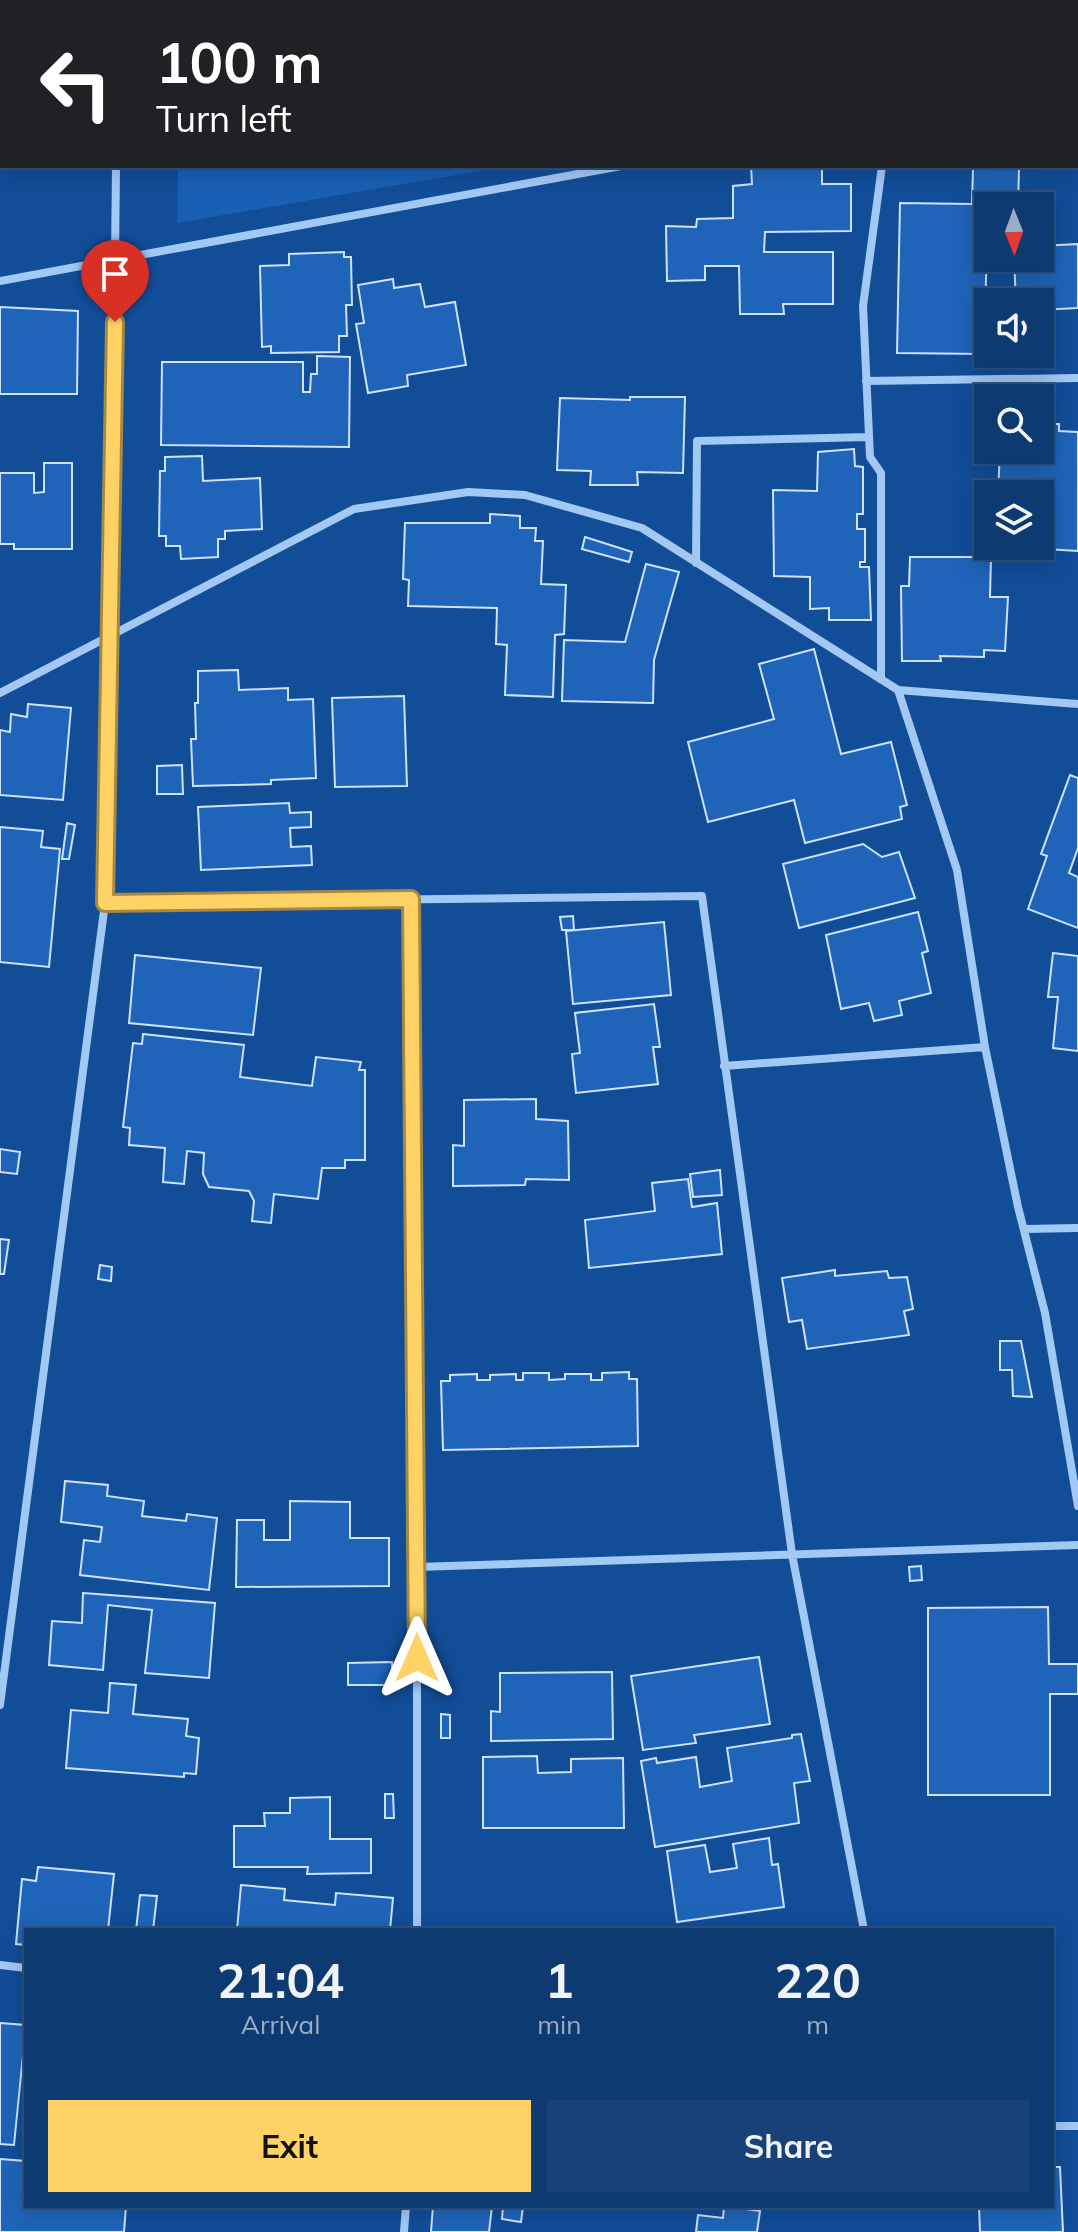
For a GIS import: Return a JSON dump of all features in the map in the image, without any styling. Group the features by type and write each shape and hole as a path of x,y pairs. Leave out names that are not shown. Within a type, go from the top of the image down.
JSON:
{"street":[{"path":"0,1705 105,903 116,168"},
{"path":"0,281 610,168"},
{"path":"881,679 881,473 870,457 863,306 882,168"},
{"path":"866,381 1078,378"},
{"path":"696,563 697,441 869,437"},
{"path":"0,693 354,509 468,492 525,495 642,528 898,690 1078,704"},
{"path":"898,690 957,870 985,1047 1045,1313 1078,1506"},
{"path":"105,903 702,896 792,1554 864,1928"},
{"path":"411,899 417,1928"},
{"path":"724,1066 985,1047"},
{"path":"1024,1229 1078,1228"},
{"path":"417,1567 1078,1545"},
{"path":"0,1965 24,1968"},
{"path":"1054,2126 1078,2126"},
{"path":"404,2232 406,2208"}],"shaded area":[{"path":"178,168 496,168 177,223"}],"building":[{"path":"751,168 822,168 822,184 851,184 851,231 765,232 764,252 833,252 833,304 783,304 784,314 740,314 739,266 705,266 705,280 667,281 666,226 696,227 697,219 733,218 733,186 752,184"},
{"path":"973,168 1019,169 1018,192 974,192 974,272 986,272 986,288 974,288 974,354 897,353 900,203 972,204"},
{"path":"1078,244 1078,308 1054,309 1054,288 1015,288 1015,272 1054,272 1054,245"},
{"path":"344,252 344,257 351,257 352,305 346,305 347,336 339,336 339,352 271,353 271,346 262,347 260,266 289,265 289,254"},
{"path":"393,279 394,288 420,284 425,307 455,302 466,365 407,375 408,386 368,393 356,324 364,323 358,285"},
{"path":"0,307 78,311 77,394 0,394"},
{"path":"317,356 350,357 349,447 161,445 162,362 303,362 303,392 310,392 311,374 317,374"},
{"path":"630,397 685,397 683,473 637,472 638,485 590,485 591,471 557,470 560,398 630,400"},
{"path":"1054,424 1059,424 1059,431 1078,432 1078,551 1054,550 1054,480 999,480 999,464 1054,464"},
{"path":"854,449 855,466 863,467 863,514 857,514 857,529 865,529 865,562 860,562 860,567 869,567 871,620 829,620 829,608 810,609 810,577 774,576 773,490 817,491 818,452"},
{"path":"854,449 855,466 863,467 863,514 857,514 857,529 865,529 865,562 860,562 860,567 869,567 871,620 829,620 829,608 810,609 810,577 774,576 773,490 817,491 818,452"},
{"path":"202,456 203,481 260,478 262,529 225,531 225,539 218,539 218,557 181,559 180,546 166,546 166,536 159,536 160,471 165,471 165,457"},
{"path":"44,463 72,463 72,549 14,549 14,544 0,544 0,473 34,473 34,493 44,492"},
{"path":"490,514 520,516 520,528 536,528 535,541 543,541 541,584 566,585 564,634 555,635 553,697 505,695 507,645 496,644 497,608 408,606 409,580 403,579 405,523 490,523"},
{"path":"585,537 632,552 629,562 582,549"},
{"path":"910,557 991,560 990,597 1008,597 1005,651 984,650 984,657 940,656 941,661 902,661 901,586 909,586"},
{"path":"646,564 679,572 654,660 653,703 562,701 564,640 625,642"},
{"path":"814,649 841,754 891,742 907,805 900,807 902,819 805,843 794,800 708,822 688,742 774,719 759,664"},
{"path":"238,670 239,690 288,688 288,700 313,699 316,778 271,780 271,784 193,786 191,739 196,739 198,671"},
{"path":"238,670 239,690 288,688 288,700 313,699 316,778 271,780 271,784 193,786 191,739 196,739 198,671"},
{"path":"404,696 407,786 335,787 332,698"},
{"path":"28,704 71,708 63,800 0,795 0,730 10,732 11,714 27,717"},
{"path":"182,765 183,794 157,794 157,766"},
{"path":"1070,775 1078,778 1078,848 1069,873 1078,877 1078,928 1028,909 1047,856 1041,854"},
{"path":"289,803 290,813 311,812 311,827 290,828 291,847 311,846 312,865 201,870 198,807"},
{"path":"67,823 75,825 69,859 62,859"},
{"path":"0,827 43,831 41,847 60,849 49,967 0,962"},
{"path":"863,844 882,857 899,852 915,898 799,928 783,864"},
{"path":"918,912 928,951 922,953 931,993 899,1001 902,1015 874,1021 869,1003 841,1009 826,935"},
{"path":"573,916 574,930 562,930 560,917"},
{"path":"664,922 671,995 573,1004 566,931"},
{"path":"1053,953 1078,956 1078,1051 1053,1048 1058,997 1048,997"},
{"path":"135,955 261,968 253,1035 129,1023"},
{"path":"654,1004 660,1047 653,1047 658,1084 576,1093 572,1054 580,1053 575,1013"},
{"path":"143,1034 244,1045 240,1077 312,1086 316,1057 361,1062 359,1070 365,1070 365,1160 345,1160 345,1168 322,1168 318,1199 274,1194 271,1223 252,1221 254,1201 249,1191 209,1187 203,1174 204,1153 187,1151 184,1184 163,1182 165,1148 129,1145 130,1128 123,1127 133,1043 142,1044"},
{"path":"536,1099 536,1119 568,1121 569,1180 526,1179 525,1185 453,1186 453,1145 464,1146 464,1100"},
{"path":"0,1149 20,1152 17,1174 0,1172"},
{"path":"720,1170 722,1195 693,1197 690,1174"},
{"path":"688,1179 692,1207 717,1203 722,1254 589,1268 585,1220 655,1211 652,1183"},
{"path":"0,1239 9,1240 4,1274 0,1274"},
{"path":"100,1265 112,1267 111,1281 98,1279"},
{"path":"835,1270 835,1276 887,1271 889,1278 907,1277 913,1309 904,1311 909,1335 807,1349 802,1320 789,1322 782,1278"},
{"path":"1000,1341 1021,1341 1032,1397 1013,1396 1012,1370 1000,1370"},
{"path":"629,1372 629,1379 637,1379 638,1446 443,1450 441,1381 450,1381 450,1375 477,1374 477,1380 490,1380 490,1375 516,1374 516,1380 523,1380 523,1373 549,1373 549,1380 565,1379 565,1374 591,1374 591,1380 602,1380 602,1373"},
{"path":"65,1481 108,1485 107,1496 144,1501 142,1516 186,1521 187,1514 217,1518 209,1590 80,1575 84,1540 100,1542 102,1527 61,1522"},
{"path":"290,1501 350,1502 350,1538 389,1538 389,1586 236,1587 237,1520 264,1520 264,1540 290,1540"},
{"path":"921,1566 922,1580 910,1581 909,1567"},
{"path":"83,1593 215,1603 209,1678 145,1673 152,1610 108,1605 103,1670 49,1665 52,1621 82,1623"},
{"path":"1048,1607 1049,1664 1078,1664 1078,1694 1050,1694 1050,1795 928,1795 928,1608"},
{"path":"759,1657 770,1724 694,1735 696,1743 643,1750 631,1676"},
{"path":"392,1662 392,1685 348,1685 348,1663"},
{"path":"612,1672 613,1739 491,1741 491,1711 500,1712 500,1673"},
{"path":"110,1683 136,1685 133,1714 188,1719 186,1736 199,1738 196,1774 184,1773 184,1777 66,1768 71,1710 108,1713"},
{"path":"441,1714 450,1715 450,1738 441,1738"},
{"path":"801,1734 810,1781 794,1783 799,1823 655,1847 641,1761 656,1758 657,1763 696,1757 700,1787 732,1781 727,1748"},
{"path":"537,1756 538,1773 571,1772 571,1759 623,1758 624,1828 483,1828 483,1757"},
{"path":"385,1794 393,1794 394,1818 385,1818"},
{"path":"330,1797 330,1839 371,1839 371,1873 307,1874 308,1867 234,1867 234,1826 265,1826 264,1813 290,1813 290,1798"},
{"path":"769,1838 772,1865 778,1864 784,1907 677,1922 667,1851 705,1845 710,1872 737,1868 733,1844"},
{"path":"38,1867 114,1874 108,1928 24,1928 24,1945 16,1944 22,1879 36,1881"},
{"path":"241,1885 285,1889 284,1900 335,1905 336,1893 393,1898 390,1928 237,1928"},
{"path":"140,1895 157,1896 153,1928 136,1928"},
{"path":"0,2023 24,2025 14,2145 0,2144"},
{"path":"0,2159 24,2161 24,2208 126,2208 124,2232 0,2232"},
{"path":"1054,2167 1060,2167 1063,2232 980,2232 979,2208 1054,2208"},
{"path":"433,2208 492,2208 489,2232 431,2232"},
{"path":"503,2208 523,2208 521,2222 502,2219"},
{"path":"724,2208 760,2211 757,2232 696,2232 698,2215 723,2218"}],"route":[{"path":"115,322 105,903 411,899 417,1658"}]}
